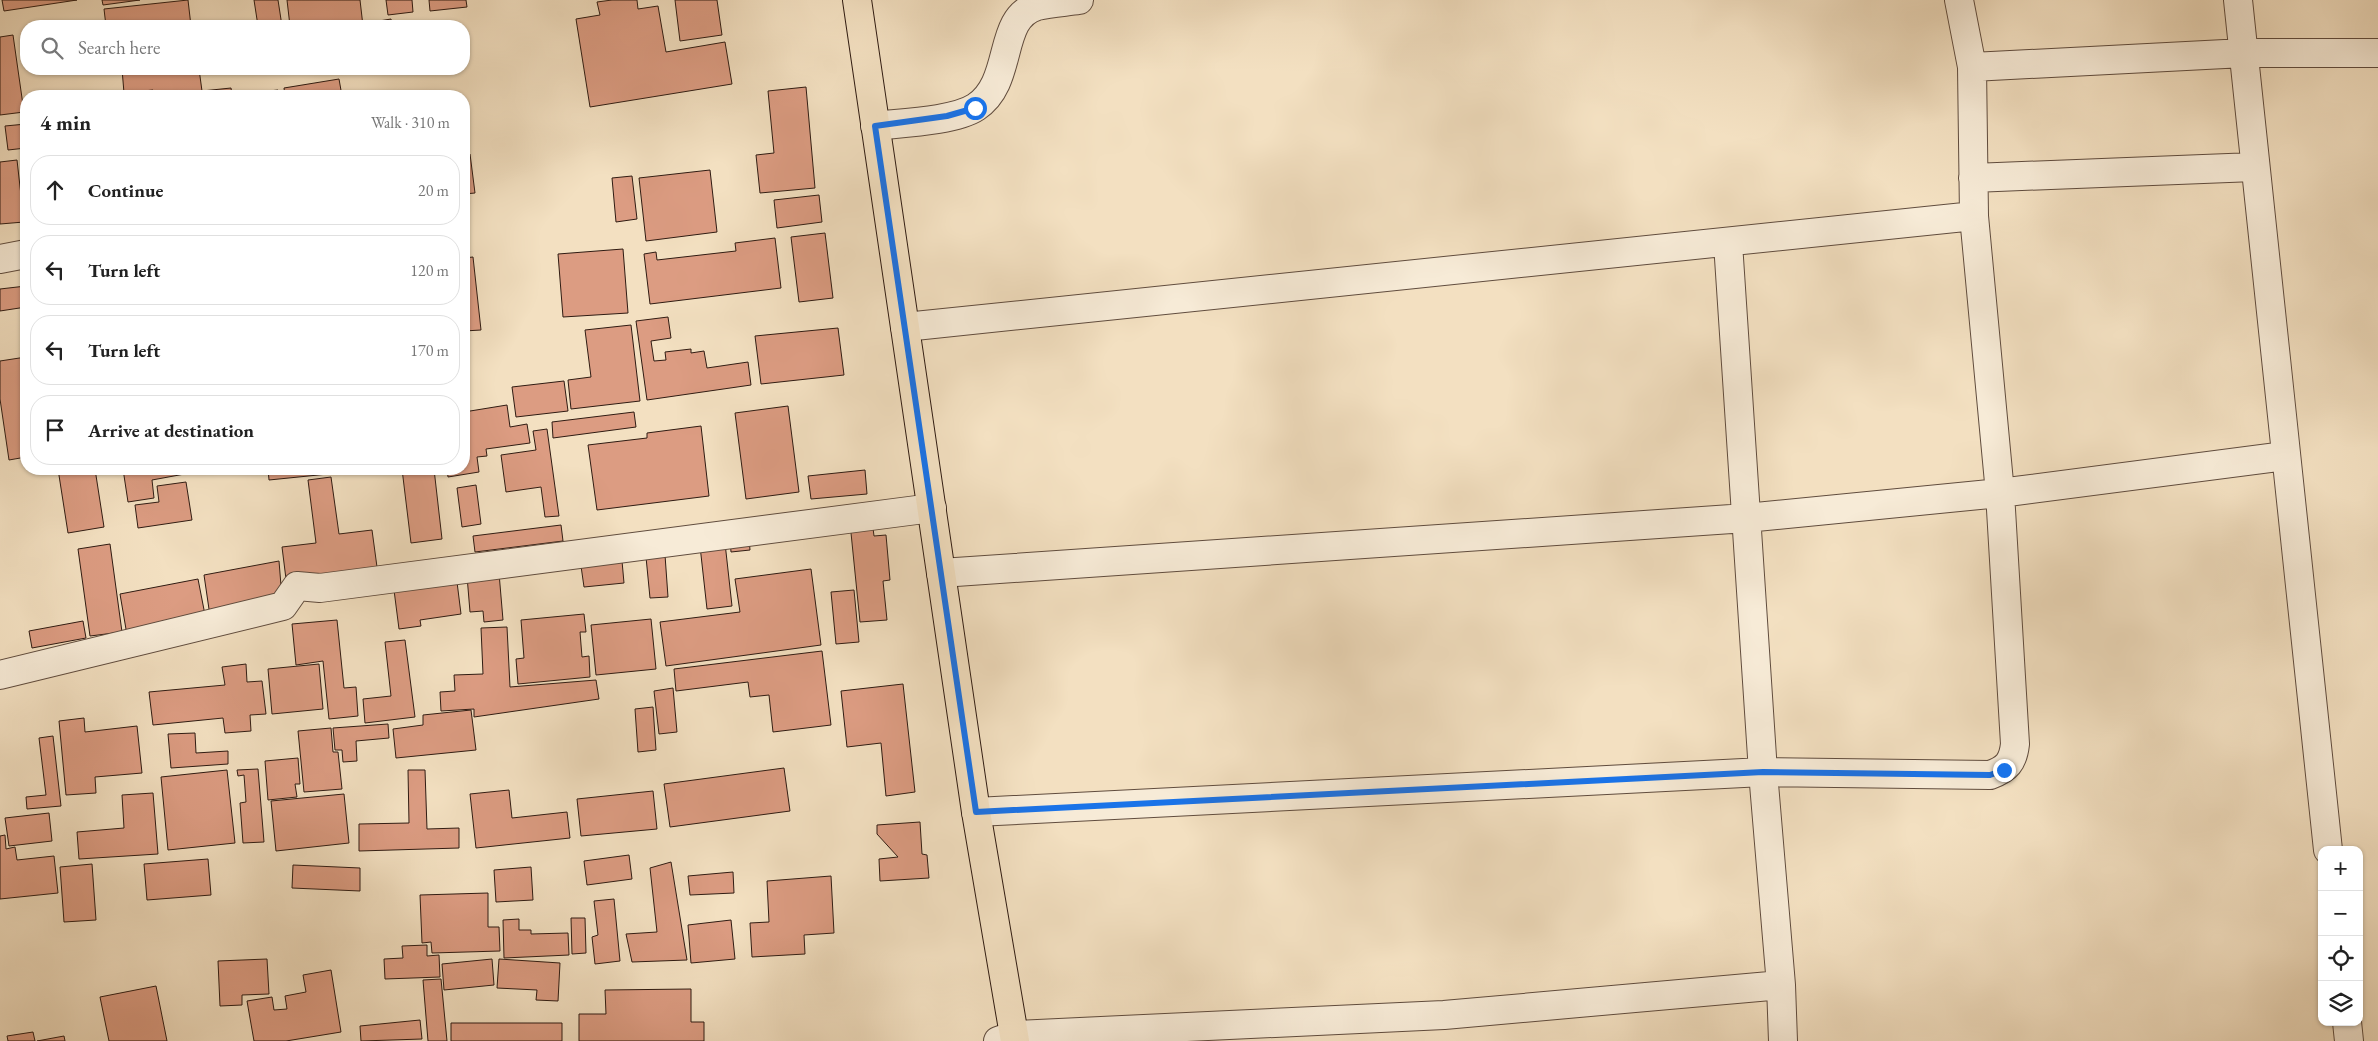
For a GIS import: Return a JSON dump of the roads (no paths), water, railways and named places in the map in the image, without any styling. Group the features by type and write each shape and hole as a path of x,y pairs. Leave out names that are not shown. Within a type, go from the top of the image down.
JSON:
{"main road":[{"path":"857,0 1009,1039"}],"street":[{"path":"875,126 940,118 975,108 991,95 999,80 1011,31 1019,16 1036,6 1079,0"},
{"path":"976,812 1763,772 1990,775 2004,770 2013,758 2016,744 2000,493 1974,216 1972,67 1959,0"},
{"path":"2238,0 2254,167 2328,846"},
{"path":"1972,67 2244,54 2378,53"},
{"path":"1974,178 2254,167"},
{"path":"905,327 1974,216"},
{"path":"1728,243 1763,772 1781,985 1783,1041"},
{"path":"0,259 20,255"},
{"path":"941,573 1746,518 2000,493 2286,456"},
{"path":"0,675 283,606 298,586 320,588 932,508"},
{"path":"1009,1039 1444,1015 1781,985"},
{"path":"2347,1026 2349,1041"}]}
